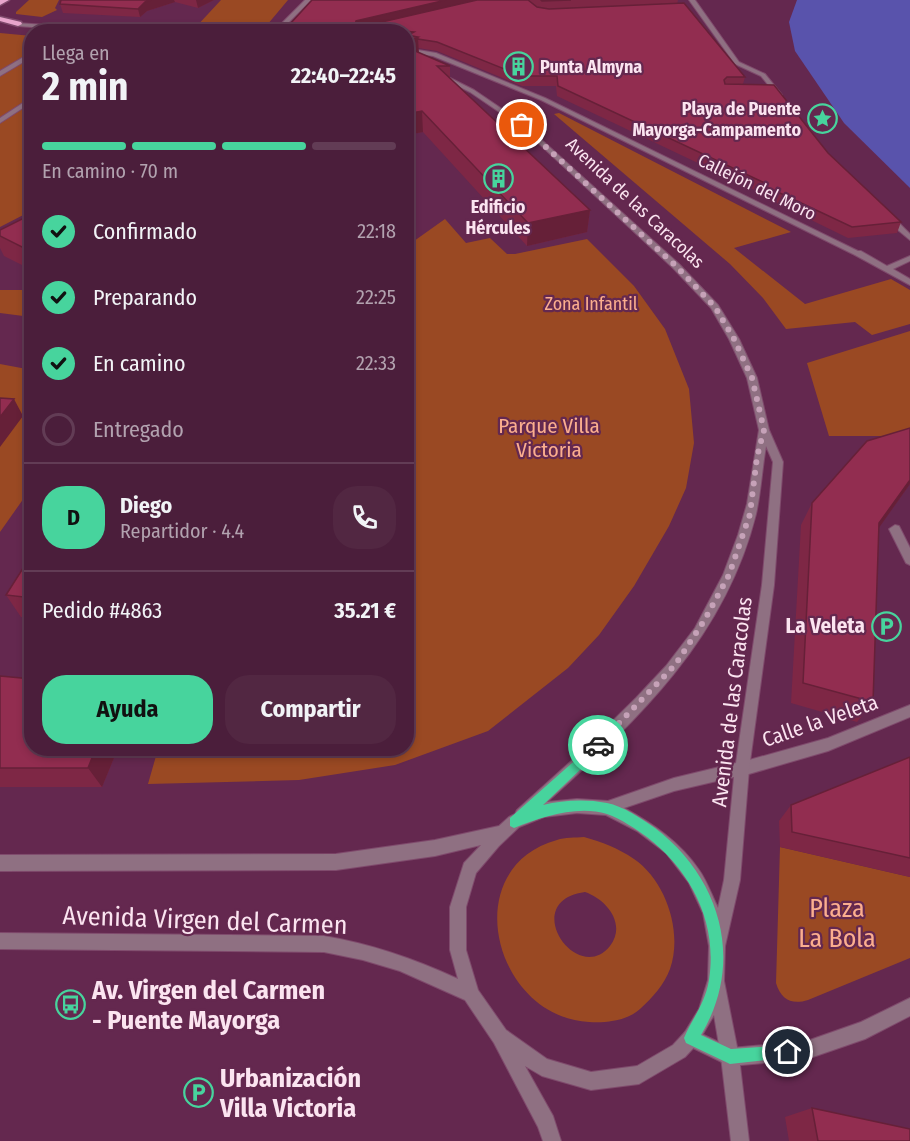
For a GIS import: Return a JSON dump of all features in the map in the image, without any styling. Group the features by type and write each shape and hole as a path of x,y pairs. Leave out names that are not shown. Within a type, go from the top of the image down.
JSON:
{"highway":[{"path":"0,3 5,0"},
{"path":"0,19 18,24"},
{"path":"0,25 18,24"}],"street":[{"path":"283,24 308,0"},
{"path":"692,0 737,63 763,75 785,103"},
{"path":"687,9 698,9"},
{"path":"18,24 24,25"},
{"name":"Callejón del Moro","path":"414,50 425,51 543,99 858,252 910,282"},
{"path":"0,74 24,59"},
{"name":"Callejón del Moro","path":"422,59 446,60"},
{"name":"Avenida de las Caracolas","path":"430,71 472,91 522,125 676,266 715,307 734,339 752,378 764,430 778,462 768,585 742,769 732,880 717,946"},
{"path":"766,90 775,90"},
{"path":"0,121 24,104"},
{"path":"885,214 910,238"},
{"path":"886,269 910,258"},
{"name":"Avenida de las Caracolas","path":"471,994 458,950 458,907 470,869 508,827 571,772 675,665 704,621 729,575 750,514 757,457 764,430"},
{"path":"895,529 910,560"},
{"name":"Calle la Veleta","path":"608,808 722,772 784,759 838,742 910,711"},
{"path":"0,863 336,862 435,848 508,827 544,810 577,806 608,808 642,826 671,848 695,877 711,912 717,946 716,980 730,1057 740,1141"},
{"name":"Avenida Virgen del Carmen","path":"0,941 324,944 367,951 431,973 471,994"},
{"path":"500,1036 542,1067 591,1081 639,1075 679,1051 691,1038 706,1013 716,980"},
{"path":"471,994 500,1036 546,1123 552,1141"},
{"path":"691,1038 730,1057 807,1050 865,1030 910,1007"}],"green space":[{"path":"29,0 59,0 55,8 57,10 42,17 16,14"},
{"path":"221,0 288,0 268,24 199,24"},
{"path":"0,33 24,35 24,215 0,227"},
{"path":"559,113 791,232 734,248 805,304 891,279 910,290 910,324 872,335 855,322 786,329 763,298 730,264 554,114"},
{"name":"Parque Villa Victoria","path":"445,219 466,243 490,238 507,254 587,239 634,286 665,329 689,389 694,443 686,488 669,526 634,586 599,635 568,668 488,731 395,765 299,780 148,784 156,756 414,756 414,241"},
{"path":"0,290 24,290 24,316 0,313"},
{"path":"910,331 910,430 887,436 829,436 807,363"},
{"path":"0,364 24,368 24,498 0,532"},
{"path":"584,837 616,849 634,859 645,869 663,894 673,924 673,955 665,980 654,995 635,1013 602,1022 589,1022 556,1014 530,995 510,970 500,940 498,909 506,880 525,856 557,840","holes":["585,892 593,895 612,913 616,929 615,938 610,946 597,956 583,956 570,949 560,938 555,924 556,910 565,899"]},
{"name":"Plaza La Bola","path":"780,847 910,877 910,958 808,1000 797,1002 784,997 776,983"}],"shaded area":[{"path":"797,0 910,0 910,188 844,123 795,51 789,22"}],"building":[{"path":"61,0 151,0 138,9 60,4"},
{"path":"312,0 446,0 356,21 355,24 290,24"},
{"path":"477,0 528,0 537,7 549,9 684,3 745,77 727,77 724,80 725,84 774,85 828,153 901,222 852,227 765,186 767,184 558,86 557,76 522,76 437,42 418,39 414,36 414,24 373,24"},
{"path":"414,50 450,66 437,66 590,210 528,223 422,111 414,112"},
{"path":"24,218 24,248 0,236 0,230"},
{"path":"0,398 14,399 0,417"},
{"path":"910,428 910,480 879,523 873,702 803,683 812,503 867,441"},
{"path":"24,567 24,597 6,595"},
{"path":"0,676 24,678 24,756 93,756 88,768 0,768"},
{"path":"910,757 910,858 792,832 791,805"},
{"path":"812,1108 910,1129 910,1141 818,1141"}],"way so far":[{"path":"522,125 676,266 715,307 734,339 752,378 764,430 757,457 750,514 729,575 704,621 675,665 598,745"}],"place":[{"name":"Punta Almyna","path":"519,67"},
{"name":"Playa de Puente Mayorga-Campamento","path":"822,119"},
{"name":"Edificio Hércules","path":"498,178"},
{"name":"La Veleta","path":"886,626"},
{"name":"Av. Virgen del Carmen - Puente Mayorga","path":"71,1005"},
{"name":"Urbanización Villa Victoria","path":"199,1093"}],"route":[{"path":"598,745 514,822 544,810 577,806 608,808 642,826 671,848 695,877 711,912 717,946 716,980 706,1013 691,1038 730,1057 788,1052"}],"park label":[{"name":"Zona Infantil","path":"591,304"}]}
